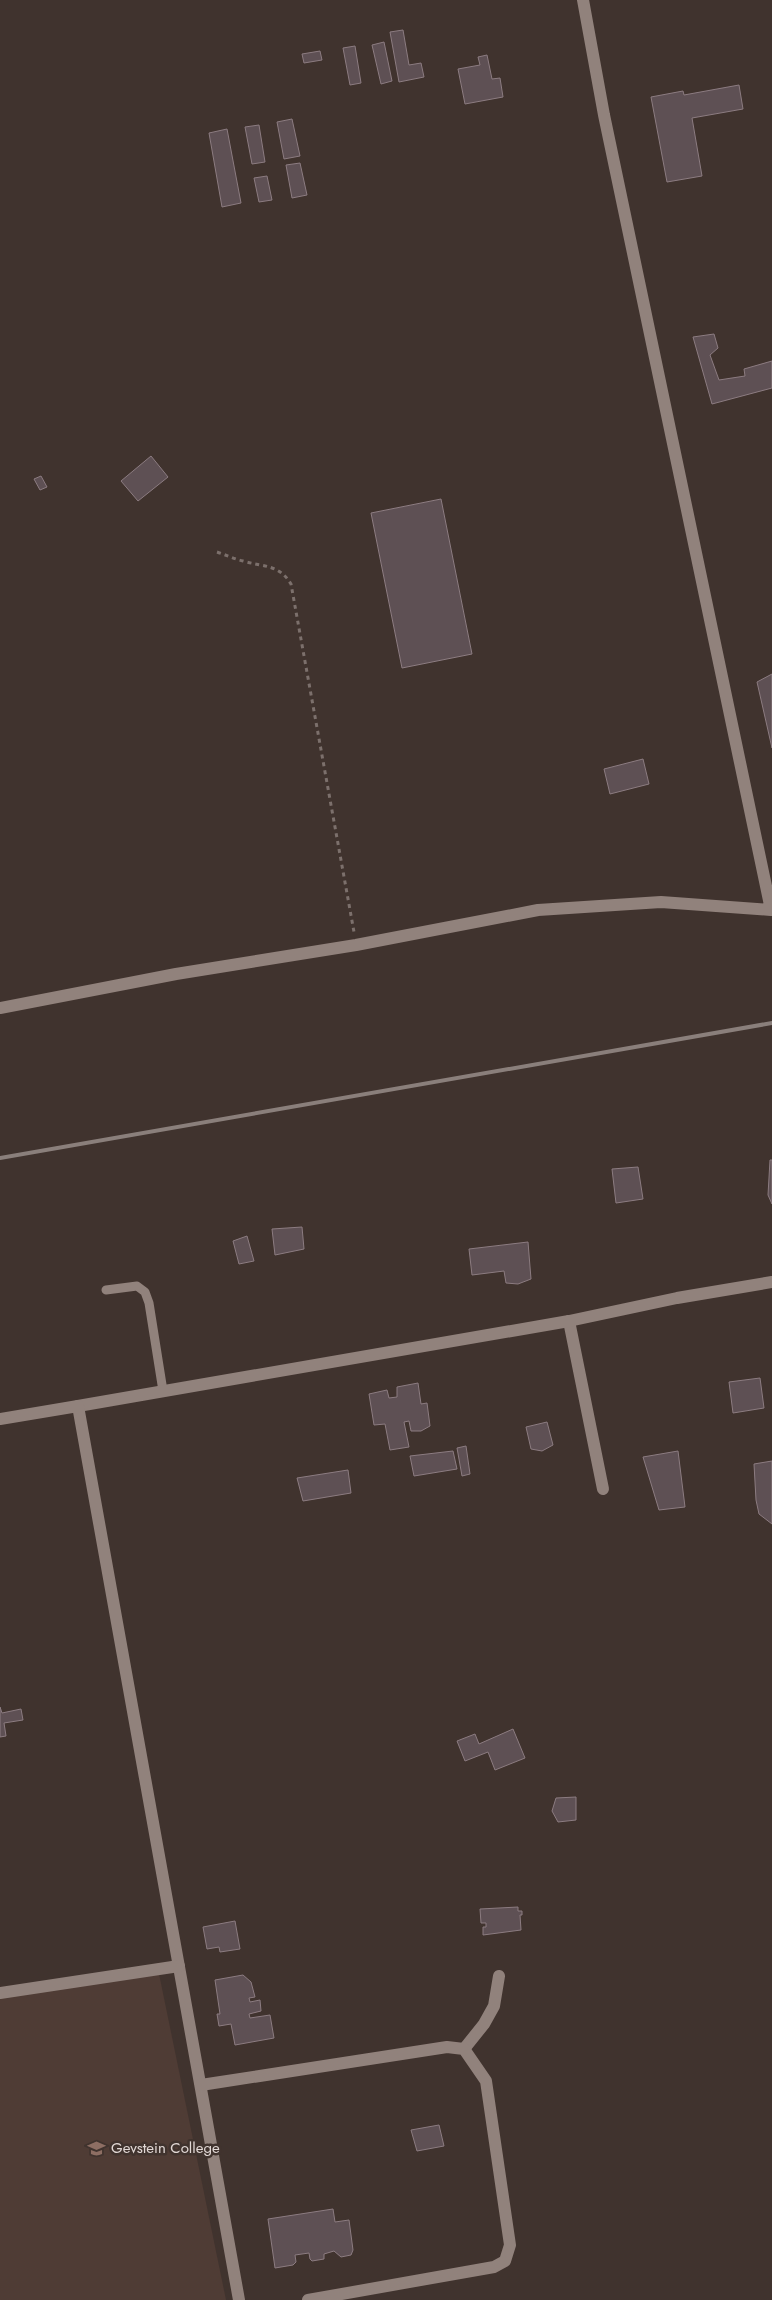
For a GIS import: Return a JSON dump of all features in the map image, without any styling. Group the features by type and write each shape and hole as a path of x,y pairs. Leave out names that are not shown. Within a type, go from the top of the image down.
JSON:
{"street":[{"path":"0,1008 176,974 356,944 538,910 606,904 661,902 772,910 606,125 583,0"},
{"path":"0,1419 569,1321 677,1298 772,1282"},
{"path":"569,1321 603,1490"},
{"path":"78,1406 239,2300"},
{"path":"0,1993 179,1966"},
{"path":"464,2049 484,2024 494,2006 499,1976"},
{"path":"201,2085 447,2047 464,2049 486,2081 510,2244 504,2261 494,2267 308,2300"}],"lane":[{"path":"106,1290 137,1286 145,1292 149,1303 163,1391"}],"path":[{"path":"217,552 244,562 264,564 279,570 291,584 356,944"}],"shaded area":[{"name":"Gevstein College","path":"158,1969 226,2300 0,2300 0,1996"}],"building":[{"path":"403,30 409,65 421,63 424,77 399,82 390,32"},
{"path":"384,42 392,81 381,84 372,45"},
{"path":"355,46 361,83 350,85 343,48"},
{"path":"320,51 322,60 304,63 302,54"},
{"path":"487,55 492,79 500,78 503,97 465,104 458,69 480,65 478,57"},
{"path":"739,85 743,109 692,118 702,176 667,182 651,97 683,91 684,95"},
{"path":"292,119 300,156 284,159 277,122"},
{"path":"259,125 265,162 252,164 245,127"},
{"path":"227,129 241,203 222,207 209,133"},
{"path":"300,163 307,195 292,198 286,165"},
{"path":"267,176 272,200 259,202 254,178"},
{"path":"714,334 718,348 710,355 719,380 745,376 744,369 772,361 772,388 712,404 693,337"},
{"path":"151,456 168,477 138,501 121,481"},
{"path":"41,476 47,487 40,490 34,479"},
{"path":"441,499 472,654 402,668 371,513"},
{"path":"772,674 772,748 757,682"},
{"path":"643,759 649,784 610,794 604,769"},
{"path":"770,1160 772,1160 772,1204 768,1195"},
{"path":"638,1167 643,1199 616,1203 612,1169"},
{"path":"302,1227 304,1249 275,1255 272,1229"},
{"path":"247,1236 254,1261 239,1264 233,1241"},
{"path":"528,1242 531,1279 518,1284 506,1283 504,1271 472,1275 469,1249"},
{"path":"760,1378 764,1408 733,1413 729,1382"},
{"path":"418,1383 421,1404 427,1403 430,1426 421,1431 411,1431 409,1421 404,1422 409,1447 390,1450 385,1424 374,1425 369,1394 387,1390 389,1398 397,1397 397,1387"},
{"path":"547,1422 553,1445 542,1451 531,1449 526,1427"},
{"path":"466,1446 470,1474 462,1476 457,1448"},
{"path":"453,1451 457,1469 414,1476 410,1456"},
{"path":"678,1451 685,1507 659,1510 643,1457"},
{"path":"772,1461 772,1524 759,1514 756,1500 754,1464"},
{"path":"348,1470 351,1493 303,1501 297,1478"},
{"path":"0,1707 2,1713 21,1709 23,1720 4,1723 6,1736 0,1737"},
{"path":"513,1729 525,1758 495,1770 488,1752 465,1761 457,1741 475,1734 479,1744"},
{"path":"576,1797 576,1820 558,1822 552,1811 556,1798"},
{"path":"518,1907 518,1911 522,1911 522,1915 520,1915 521,1930 483,1935 483,1927 486,1927 486,1923 481,1923 480,1909"},
{"path":"235,1921 240,1949 220,1952 219,1947 207,1949 203,1927"},
{"path":"243,1975 251,1982 255,1997 249,1998 250,2002 260,2000 261,2011 249,2014 250,2018 270,2015 274,2038 235,2045 231,2024 219,2026 217,2014 220,2014 215,1980"},
{"path":"439,2125 444,2146 417,2151 411,2130"},
{"path":"333,2209 335,2222 349,2220 353,2250 351,2255 341,2257 334,2251 324,2254 324,2259 312,2261 309,2253 295,2255 296,2262 293,2265 275,2268 268,2219"}],"railway":[{"path":"0,1158 772,1023"}],"place":[{"name":"Gevstein College","path":"97,2148"}]}
